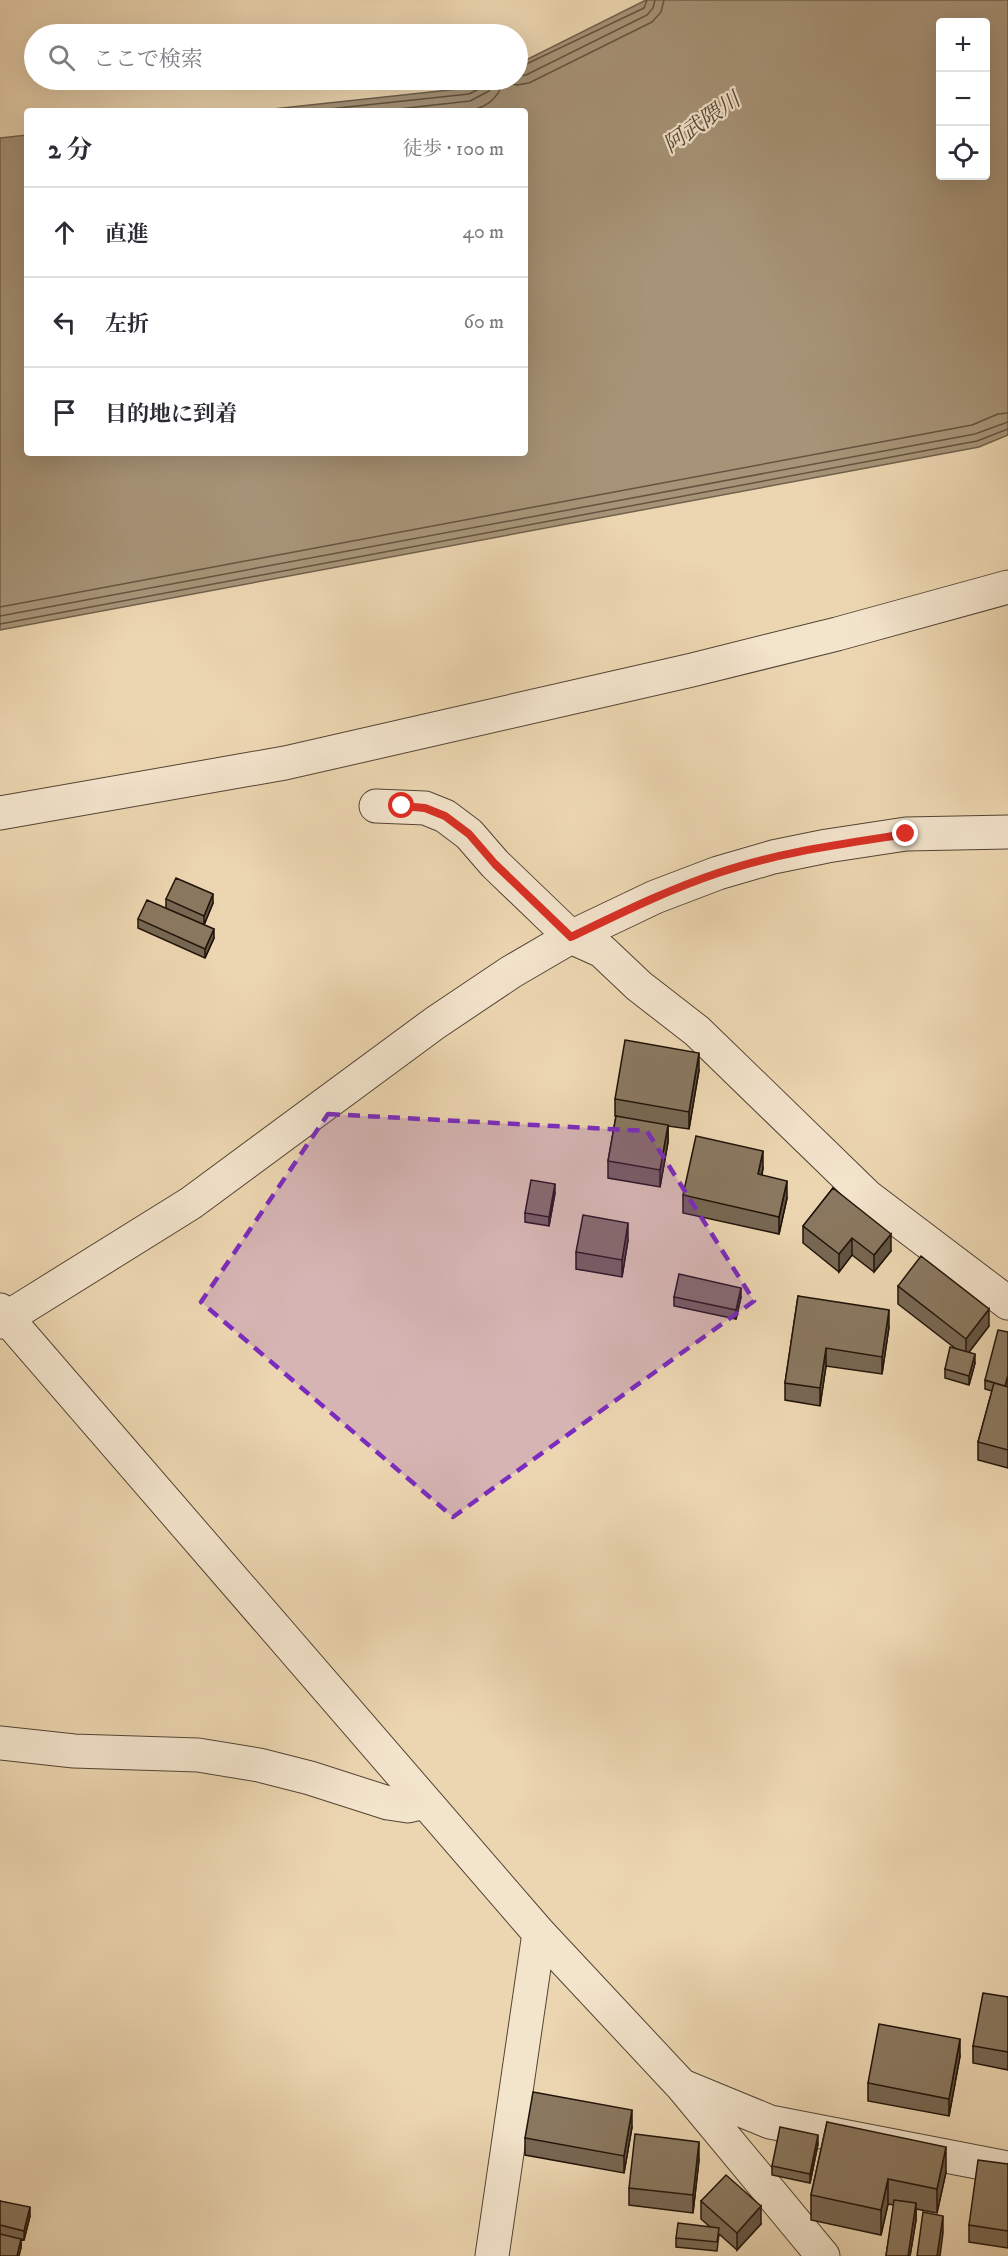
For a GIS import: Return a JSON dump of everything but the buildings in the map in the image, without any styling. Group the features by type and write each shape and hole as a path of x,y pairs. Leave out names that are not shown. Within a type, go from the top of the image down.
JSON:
{"street":[{"path":"0,813 285,763 703,667 837,634 1008,587"},
{"path":"376,806 425,808 445,816 469,834 495,864 571,937 602,951 639,986 697,1031 868,1197 1008,1303"},
{"path":"822,2256 682,2086 539,1933 2,1317 191,1203 435,1023 511,972 571,937 655,897 718,873 773,857 906,834 1008,832"},
{"path":"0,1743 74,1751 198,1755 260,1765 388,1803 408,1806 425,1802"},
{"path":"492,2256 539,1933"},
{"path":"682,2086 770,2122 1008,2168"}],"highlighted area":[{"path":"328,1114 647,1131 754,1301 453,1517 201,1302"}],"water":[{"name":"阿武隈川","path":"646,0 1008,0 1008,435 979,447 0,630 0,138 24,135 24,456 528,456 528,108 281,108 449,90 528,90 528,59"}],"route":[{"path":"402,806 425,808 445,816 469,834 495,864 571,937 655,897 718,873 773,857 906,834"}]}
